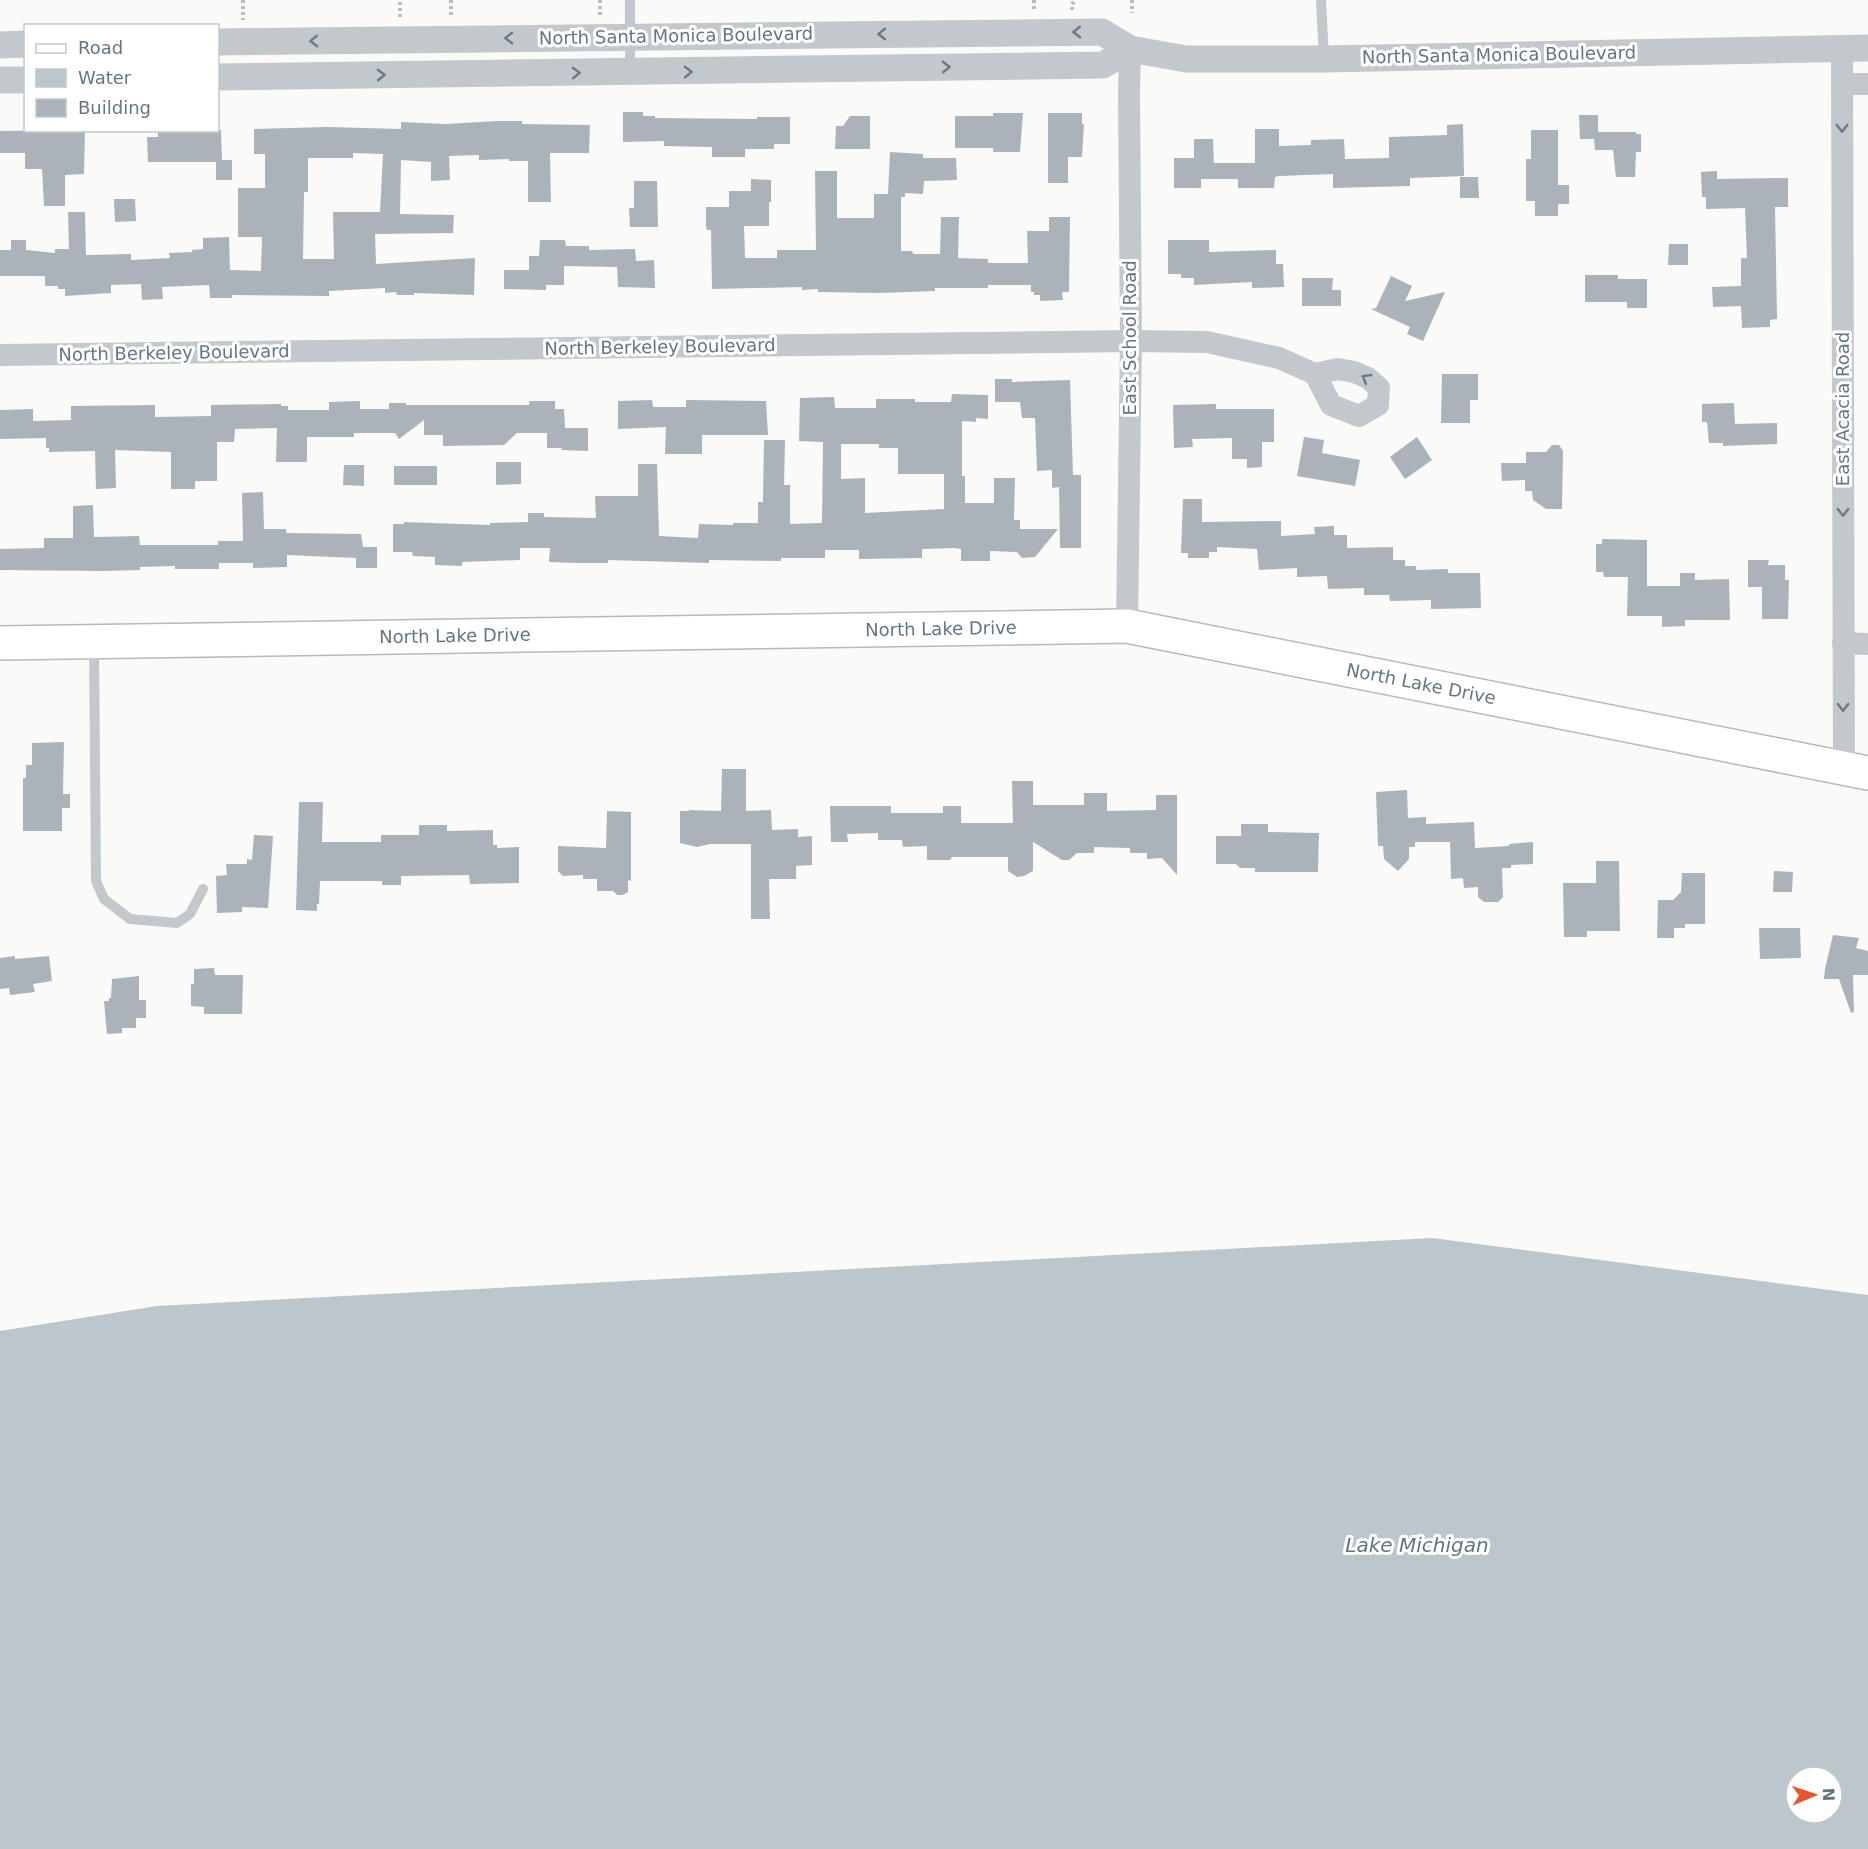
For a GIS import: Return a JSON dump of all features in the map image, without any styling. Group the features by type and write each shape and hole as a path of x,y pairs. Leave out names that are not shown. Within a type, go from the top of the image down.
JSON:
{"main road":[{"name":"North Lake Drive","path":"0,643 1127,626 1856,771"}],"street":[{"name":"North Santa Monica Boulevard","path":"219,42 1102,32 1130,49 1186,59 1324,59 1855,48"},
{"path":"0,45 24,44"},
{"name":"East Acacia Road","path":"1855,48 1842,84 1843,643 1856,771"},
{"name":"North Santa Monica Boulevard","path":"219,77 1103,65 1130,49"},
{"name":"East School Road","path":"1127,626 1131,341 1130,49"},
{"path":"0,80 24,80"},
{"path":"1842,84 1868,84"},
{"name":"North Berkeley Boulevard","path":"0,355 1131,341 1207,342 1279,358 1315,374"},
{"path":"1843,643 1868,644"}],"lane":[{"path":"630,0 630,72"},
{"path":"1322,0 1324,59"},
{"path":"94,642 96,880 104,898 130,919 177,923 190,914 203,889"}],"path":[{"path":"243,0 243,25"},
{"path":"400,0 400,22"},
{"path":"450,0 451,22"},
{"path":"600,0 600,20"},
{"path":"1034,0 1034,14"},
{"path":"1072,14 1072,4 1075,0"},
{"path":"1132,0 1132,13"}],"water":[{"name":"Lake Michigan","path":"1432,1238 1868,1295 1868,1849 0,1849 0,1331 157,1306"}],"building":[{"path":"623,112 643,112 643,116 655,116 655,118 790,117 790,144 774,144 774,149 745,149 745,157 712,157 712,147 664,146 664,141 623,142"},
{"path":"993,113 1023,113 1020,152 993,152 993,148 955,148 955,116 993,116"},
{"path":"1048,113 1082,113 1082,124 1084,124 1082,157 1068,157 1068,183 1048,183"},
{"path":"1579,115 1598,115 1598,132 1641,134 1641,152 1636,152 1635,177 1616,177 1613,150 1595,150 1594,139 1580,139"},
{"path":"850,116 870,116 870,149 835,149 836,126 843,126"},
{"path":"522,121 522,124 590,125 589,153 550,153 551,202 528,202 528,161 479,160 479,155 449,156 450,180 431,181 431,162 401,160 400,214 454,215 453,233 375,234 376,264 475,258 474,295 414,293 414,295 397,295 396,292 385,293 385,288 329,291 329,296 232,295 232,298 210,298 209,285 162,287 163,299 142,300 141,284 111,285 111,293 65,296 65,289 58,289 58,286 45,286 45,276 0,276 0,250 11,250 11,240 26,240 26,250 55,253 55,249 69,249 68,212 85,212 86,255 131,254 131,260 170,258 169,253 203,249 203,238 229,237 230,270 261,271 262,237 238,237 238,188 265,188 265,154 254,154 254,129 327,127 401,129 401,122 445,124","holes":["353,153 383,154 380,212 333,212 334,259 303,259 304,192 308,192 308,158 353,158"]},
{"path":"1463,124 1464,176 1410,178 1410,186 1333,188 1333,174 1279,176 1275,177 1274,188 1238,188 1238,179 1201,179 1201,188 1174,188 1174,158 1194,158 1194,139 1213,139 1214,163 1255,163 1255,129 1279,129 1279,146 1311,145 1311,140 1344,139 1345,159 1389,158 1389,137 1447,135 1447,125"},
{"path":"221,130 222,160 232,160 232,180 216,180 216,162 148,162 147,137 158,137 158,132 219,132"},
{"path":"1531,130 1558,130 1558,185 1569,185 1569,204 1558,204 1558,216 1535,216 1535,201 1526,201 1526,159 1531,159"},
{"path":"0,131 85,132 84,174 65,175 65,206 44,206 42,169 25,169 25,153 0,153"},
{"path":"890,152 923,154 923,158 956,158 957,180 924,181 923,194 905,193 905,197 901,197 901,251 911,251 914,254 940,254 941,217 959,217 958,258 988,259 988,263 1028,263 1027,231 1049,231 1049,217 1070,217 1069,292 1062,292 1063,300 1040,301 1040,295 1034,295 1034,292 1031,292 1031,285 988,285 988,288 935,288 935,291 880,293 818,292 818,289 802,290 802,287 712,289 711,230 707,230 706,227 706,207 729,207 729,191 751,191 751,179 771,180 769,226 744,226 745,258 777,258 777,250 816,250 815,171 837,171 837,218 874,218 874,194 888,194"},
{"path":"1717,171 1717,179 1788,178 1788,207 1775,207 1777,319 1770,320 1770,327 1742,328 1741,306 1713,307 1712,287 1741,286 1741,258 1747,258 1745,208 1706,209 1706,197 1702,197 1701,172"},
{"path":"1460,177 1478,177 1479,198 1460,198"},
{"path":"634,181 657,181 658,227 630,227 629,208 634,208"},
{"path":"114,199 135,199 136,221 115,222"},
{"path":"540,240 565,240 566,246 589,246 589,250 635,249 636,261 654,260 655,288 618,287 617,267 564,266 564,285 546,285 546,290 504,289 504,270 529,270 529,256 539,256"},
{"path":"1168,240 1209,240 1209,252 1276,250 1276,264 1283,264 1284,287 1252,288 1252,282 1194,285 1194,278 1181,278 1181,274 1168,274"},
{"path":"1669,244 1688,244 1688,265 1668,265"},
{"path":"1585,275 1618,275 1618,279 1647,279 1647,308 1627,308 1627,302 1585,302"},
{"path":"1391,276 1412,286 1405,301 1445,292 1423,341 1407,334 1410,327 1371,309 1376,308"},
{"path":"1302,278 1333,278 1332,290 1341,290 1341,306 1302,306"},
{"path":"1442,374 1478,374 1478,400 1470,400 1470,423 1441,423"},
{"path":"995,379 1012,379 1012,382 1070,380 1073,475 1081,475 1081,548 1060,548 1059,487 1052,488 1052,470 1037,471 1035,418 1022,418 1020,402 995,402"},
{"path":"952,394 988,395 988,419 976,418 976,422 962,421 962,476 965,476 965,503 994,503 994,478 1015,478 1014,520 1020,520 1020,529 1058,529 1035,557 1022,558 1017,552 990,551 990,561 961,561 961,549 954,548 922,549 922,558 859,559 859,550 825,550 825,558 781,558 781,561 709,560 709,563 608,560 608,563 576,563 549,562 550,548 520,548 520,560 462,562 462,566 435,565 435,557 413,556 412,552 393,552 393,524 404,524 404,522 490,525 490,523 528,522 528,513 544,513 544,517 596,518 595,496 638,496 638,464 657,464 659,536 698,538 699,524 758,523 758,502 763,502 764,440 785,440 784,485 790,485 790,524 822,523 823,442 799,441 800,398 834,397 835,408 876,408 876,399 951,402","holes":["841,444 879,444 879,448 898,448 898,474 944,474 944,509 865,513 865,478 841,479"]},
{"path":"652,400 653,407 686,407 686,400 766,401 768,435 702,435 702,454 665,454 666,427 618,429 618,401"},
{"path":"360,401 360,409 389,409 389,403 529,405 529,401 555,401 555,409 564,409 565,428 588,428 588,451 547,448 547,433 517,433 504,445 443,446 443,435 424,435 424,420 399,439 395,433 354,433 354,437 307,437 307,462 276,462 277,428 235,429 234,442 217,442 217,481 195,481 195,489 171,489 171,452 115,450 116,488 96,489 95,451 49,452 49,448 46,448 46,438 0,439 0,410 33,409 33,421 71,420 71,406 155,405 155,417 211,416 211,405 281,404 281,406 288,406 288,410 329,410 329,402"},
{"path":"1734,403 1735,424 1777,423 1777,444 1723,446 1723,443 1709,443 1707,422 1702,422 1702,404"},
{"path":"1216,404 1216,409 1274,409 1274,442 1262,442 1262,467 1247,468 1247,459 1232,459 1232,438 1192,439 1193,447 1174,448 1173,405"},
{"path":"1304,437 1324,440 1322,453 1360,460 1355,486 1297,476"},
{"path":"1417,437 1432,460 1405,479 1390,457"},
{"path":"1552,445 1559,445 1563,451 1562,509 1546,509 1533,500 1532,491 1525,491 1525,480 1502,481 1501,463 1526,463 1526,452 1546,452"},
{"path":"496,462 521,462 521,484 496,485"},
{"path":"344,465 364,465 364,486 343,485"},
{"path":"394,466 437,466 437,485 394,485"},
{"path":"263,492 264,529 286,529 286,533 361,534 363,547 377,547 377,568 356,568 356,558 287,555 287,567 253,568 253,563 219,563 219,569 175,569 175,566 102,571 0,570 0,549 44,548 44,538 73,538 73,506 93,505 94,537 139,536 140,545 218,545 218,541 243,541 242,493"},
{"path":"1183,499 1202,499 1202,522 1281,521 1281,536 1315,534 1314,527 1334,526 1334,535 1347,535 1347,548 1393,547 1393,560 1405,560 1405,566 1416,566 1416,570 1448,569 1448,573 1480,573 1481,608 1431,609 1431,600 1390,601 1389,595 1364,595 1364,588 1328,589 1327,576 1297,577 1297,568 1259,570 1257,549 1217,547 1217,552 1209,552 1209,558 1188,558 1188,553 1181,553"},
{"path":"1602,539 1647,540 1647,586 1680,586 1680,573 1695,573 1695,580 1729,579 1730,620 1685,620 1685,626 1662,627 1662,616 1627,616 1628,577 1604,577 1603,572 1596,572 1596,544 1602,544"},
{"path":"1748,560 1769,560 1768,565 1785,565 1785,580 1789,580 1788,619 1762,619 1762,587 1748,587"},
{"path":"64,742 63,794 70,794 70,808 62,808 62,831 23,831 23,778 26,778 26,765 32,765 32,743"},
{"path":"722,769 746,769 746,811 771,810 772,830 798,829 798,837 812,836 812,865 796,866 796,879 769,879 770,919 751,919 751,844 710,844 697,847 680,843 680,811 721,811"},
{"path":"1012,781 1033,781 1033,805 1084,805 1084,793 1107,793 1107,811 1156,810 1156,795 1177,795 1177,875 1162,858 1147,859 1147,853 1130,853 1130,848 1094,847 1094,853 1077,853 1069,860 1062,860 1033,842 1033,871 1017,877 1008,871 1008,857 952,857 950,860 927,860 927,846 903,847 902,840 878,840 878,833 847,834 848,842 831,842 830,806 891,806 891,813 943,813 943,806 961,806 961,823 1013,823"},
{"path":"1407,790 1408,818 1426,817 1426,824 1474,822 1475,848 1533,842 1533,864 1511,865 1511,868 1502,868 1503,897 1498,902 1484,902 1478,897 1478,887 1464,888 1463,878 1451,879 1450,842 1415,842 1415,847 1409,847 1409,859 1398,871 1384,859 1383,846 1378,846 1376,792"},
{"path":"299,802 323,802 322,842 381,842 381,835 419,835 419,825 447,825 447,831 493,830 493,845 497,845 497,848 519,847 519,883 470,884 469,875 401,876 401,885 382,885 382,881 320,881 317,911 296,910"},
{"path":"607,811 631,812 631,881 628,880 628,892 623,895 617,895 613,891 597,891 597,879 583,879 583,875 563,876 558,871 558,846 606,848"},
{"path":"1241,824 1268,824 1268,832 1319,833 1318,872 1255,872 1255,868 1240,868 1236,864 1216,864 1216,836 1241,836"},
{"path":"254,835 273,836 268,908 242,907 242,912 217,913 216,876 227,875 226,864 247,864 247,859 252,860"},
{"path":"1596,861 1619,861 1620,931 1587,931 1587,937 1564,937 1563,883 1596,883"},
{"path":"1774,871 1793,872 1792,892 1773,892"},
{"path":"1682,873 1705,873 1705,924 1685,924 1685,928 1674,928 1674,938 1657,938 1658,900 1673,900 1681,892"},
{"path":"1759,928 1800,928 1801,958 1760,959"},
{"path":"1833,935 1859,938 1856,948 1868,951 1868,975 1853,975 1854,1012 1851,1013 1839,979 1824,979"},
{"path":"15,956 15,959 49,956 52,981 33,984 35,992 10,995 9,988 0,989 0,958"},
{"path":"214,968 215,975 243,975 242,1014 204,1014 204,1007 191,1006 194,969"},
{"path":"139,976 139,1000 146,1000 146,1018 136,1018 136,1028 122,1028 122,1033 107,1034 104,1001 109,1001 111,998 112,979"}]}
